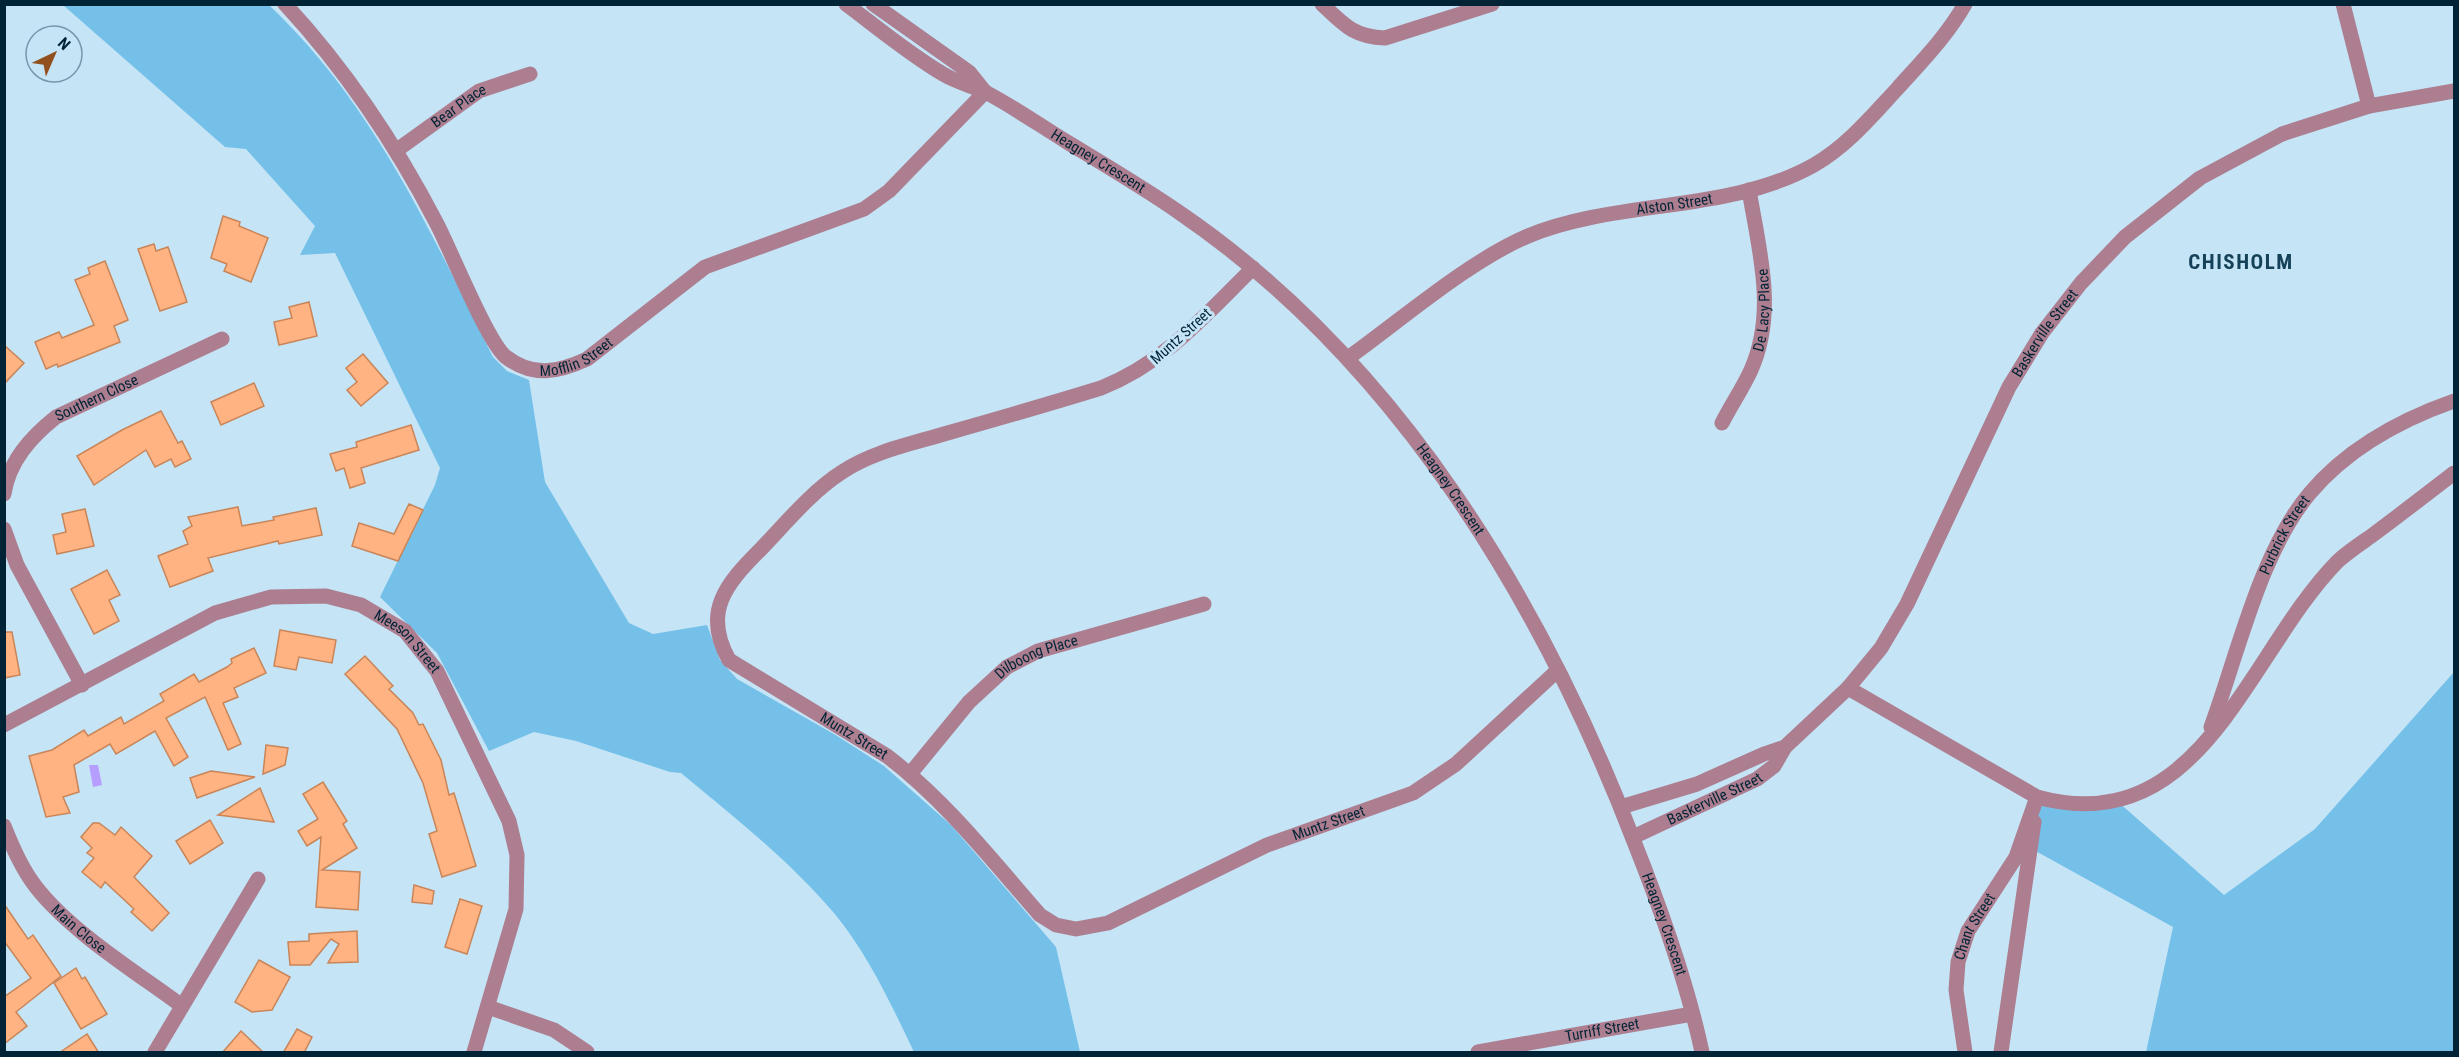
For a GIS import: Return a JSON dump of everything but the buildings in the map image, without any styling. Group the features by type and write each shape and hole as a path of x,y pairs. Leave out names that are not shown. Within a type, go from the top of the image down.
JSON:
{"street":[{"name":"Mofflin Street","path":"285,4 324,47 363,97 397,150 438,225 498,348 521,368 542,372 565,369 587,359 681,283 705,267 864,208 889,191 985,92"},
{"name":"Heagney Crescent","path":"846,4 944,75 985,92 1181,213 1253,268 1302,311 1348,358 1399,418 1452,492 1508,579 1558,670 1633,837 1663,917 1702,1053"},
{"name":"Heagney Crescent","path":"873,4 969,72 985,92"},
{"path":"1322,4 1351,31 1367,38 1385,38 1492,4"},
{"name":"Alston Street","path":"1348,358 1474,267 1529,236 1568,223 1749,190 1782,180 1814,165 1844,144 1952,26 1965,4"},
{"path":"2343,4 2369,106"},
{"path":"911,53 921,40"},
{"name":"Bear Place","path":"397,150 479,91 530,74"},
{"name":"Baskerville Street","path":"1633,837 1756,779 1774,766 1785,747 1848,688 1881,648 1907,604 2009,387 2042,333 2080,283 2125,237 2200,178 2282,134 2369,106 2454,91"},
{"name":"De Lacy Place","path":"1722,423 1751,370 1762,338 1766,305 1749,190"},
{"name":"Muntz Street","path":"1253,268 1170,348 1131,377 1101,388 886,451 841,472 814,494 734,576 722,597 717,620 719,642 729,660 887,756 949,810 1040,915 1056,925 1086,929 1108,923 1267,845 1413,793 1456,764 1558,670"},
{"name":"Southern Close","path":"4,494 20,454 36,434 56,417 222,339"},
{"name":"Purbrick Street","path":"2205,744 2267,566 2286,528 2310,493 2357,449 2402,423 2454,401"},
{"name":"Purbrick Street","path":"1848,688 2035,803 2088,805 2135,796 2168,778 2205,744 2311,593 2339,560 2454,473"},
{"path":"4,529 17,565 82,685"},
{"name":"Meeson Street","path":"4,725 215,613 271,597 326,596 376,613 405,632 437,671 509,821 518,855 516,909 474,1053"},
{"name":"Dilboong Place","path":"910,774 969,702 1007,667 1038,651 1204,604"},
{"name":"Baskerville Street","path":"1621,807 1697,784 1785,747"},
{"path":"2001,1053 2035,831 2035,803"},
{"name":"Chant Street","path":"1965,1053 1956,990 1958,962 1968,931 2016,856 2035,803"},
{"name":"Main Close","path":"4,826 14,852 47,901 76,927 182,1006"},
{"path":"155,1052 258,879"},
{"path":"488,1006 554,1030 587,1053"},
{"name":"Turriff Street","path":"1478,1053 1692,1014"}],"shaded area":[{"path":"63,5 269,5 306,43 369,126 396,170 422,216 493,357 507,371 529,380 545,482 629,623 653,634 707,625 720,660 737,679 834,734 884,766 951,825 1056,947 1080,1052 914,1052 868,962 834,913 780,857 681,773 670,772 576,741 534,732 489,751 437,653 380,597 435,485 440,468 335,253 300,255 315,226 246,149 225,147"},
{"path":"2454,672 2454,1052 2146,1052 2173,927 2032,849 2037,797 2117,801 2224,895 2315,829"},
{"path":"89,765 98,765 102,785 93,787"}],"district":[{"name":"CHISHOLM","path":"2241,262"}]}
